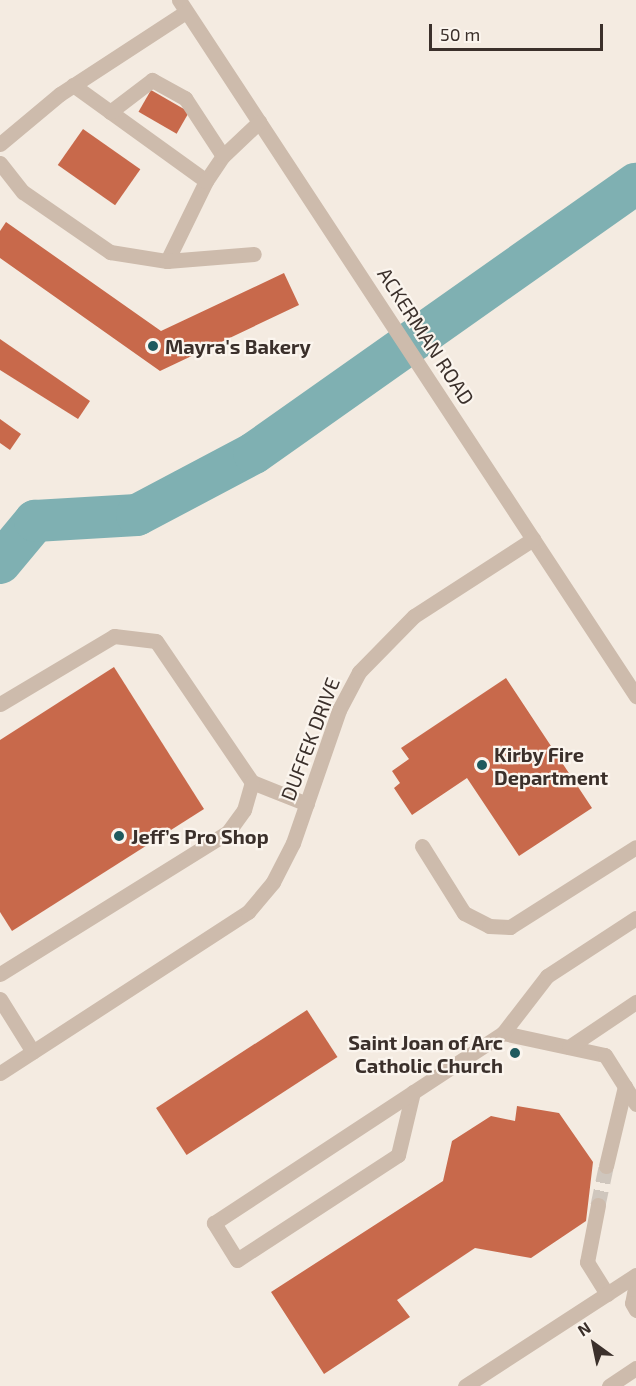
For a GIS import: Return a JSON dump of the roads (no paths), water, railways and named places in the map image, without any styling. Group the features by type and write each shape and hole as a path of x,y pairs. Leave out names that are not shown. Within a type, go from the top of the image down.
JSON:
{"street":[{"path":"0,144 73,85 182,6"},
{"name":"ACKERMAN ROAD","path":"182,6 636,696"},
{"path":"110,112 152,80 185,98 223,156"},
{"path":"73,85 206,181"},
{"path":"167,261 206,181 223,156 259,122"},
{"path":"0,163 23,192 110,252 167,261 254,254"},
{"name":"DUFFEK DRIVE","path":"0,1073 248,912 273,882 307,804 339,710 358,672 382,644 414,616 533,539"},
{"path":"0,704 114,636 156,641 252,782 307,804"},
{"path":"0,974 228,832 244,810 252,782"},
{"path":"422,846 464,913 489,926 510,927 636,847"},
{"path":"413,1092 398,1155 237,1260 214,1223 413,1092 503,1033 547,976 636,918"},
{"path":"0,999 33,1052"},
{"path":"569,1047 636,1002"},
{"path":"503,1033 605,1055 636,1104"},
{"path":"606,1166 625,1086"},
{"path":"598,1205 587,1262 607,1294"},
{"path":"465,1386 636,1275"},
{"path":"636,1283 632,1303 636,1310"},
{"path":"609,1386 636,1368"}],"waterway":[{"path":"0,563 35,521 137,515 254,453 636,184"}],"tunnel":[{"path":"598,1205 606,1166"}],"place":[{"name":"Mayra's Bakery","path":"153,346"},
{"name":"Kirby Fire Department","path":"482,765"},
{"name":"Jeff’s Pro Shop","path":"119,836"},
{"name":"Saint Joan of Arc Catholic Church","path":"515,1053"}]}
